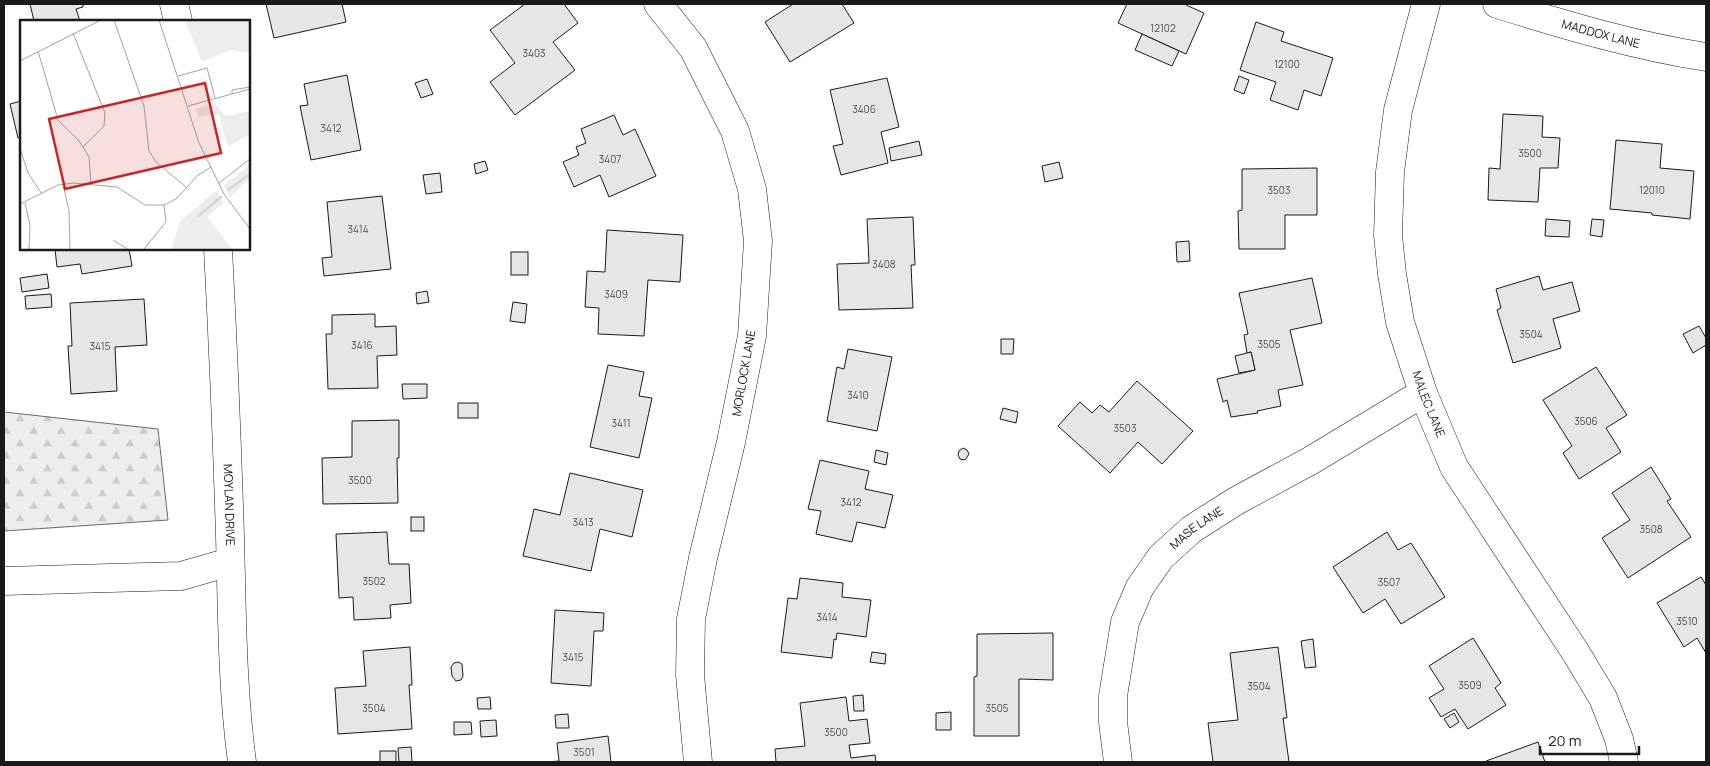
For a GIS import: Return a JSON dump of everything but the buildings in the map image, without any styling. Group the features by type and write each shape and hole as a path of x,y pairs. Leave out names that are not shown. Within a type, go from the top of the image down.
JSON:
{"street":[{"path":"174,4 178,20"},
{"name":"MORLOCK LANE","path":"658,4 693,48 735,131 752,189 758,241 752,336 731,442 703,558 691,619 690,675 698,762"},
{"name":"MALEC LANE","path":"1426,4 1398,110 1390,172 1387,212 1388,234 1400,322 1423,393 1454,467 1576,653 1603,698 1619,739 1624,762"},
{"name":"MADDOX LANE","path":"1497,4 1606,35 1706,57"},
{"name":"MOYLAN DRIVE","path":"218,250 230,562 238,730 242,762"},
{"name":"MASE LANE","path":"1118,762 1113,722 1113,696 1125,622 1140,586 1161,557 1199,524 1236,501 1310,461 1423,393"},
{"path":"4,581 181,576 230,562"}],"green space":[{"path":"4,412 158,429 168,520 4,531"}]}
